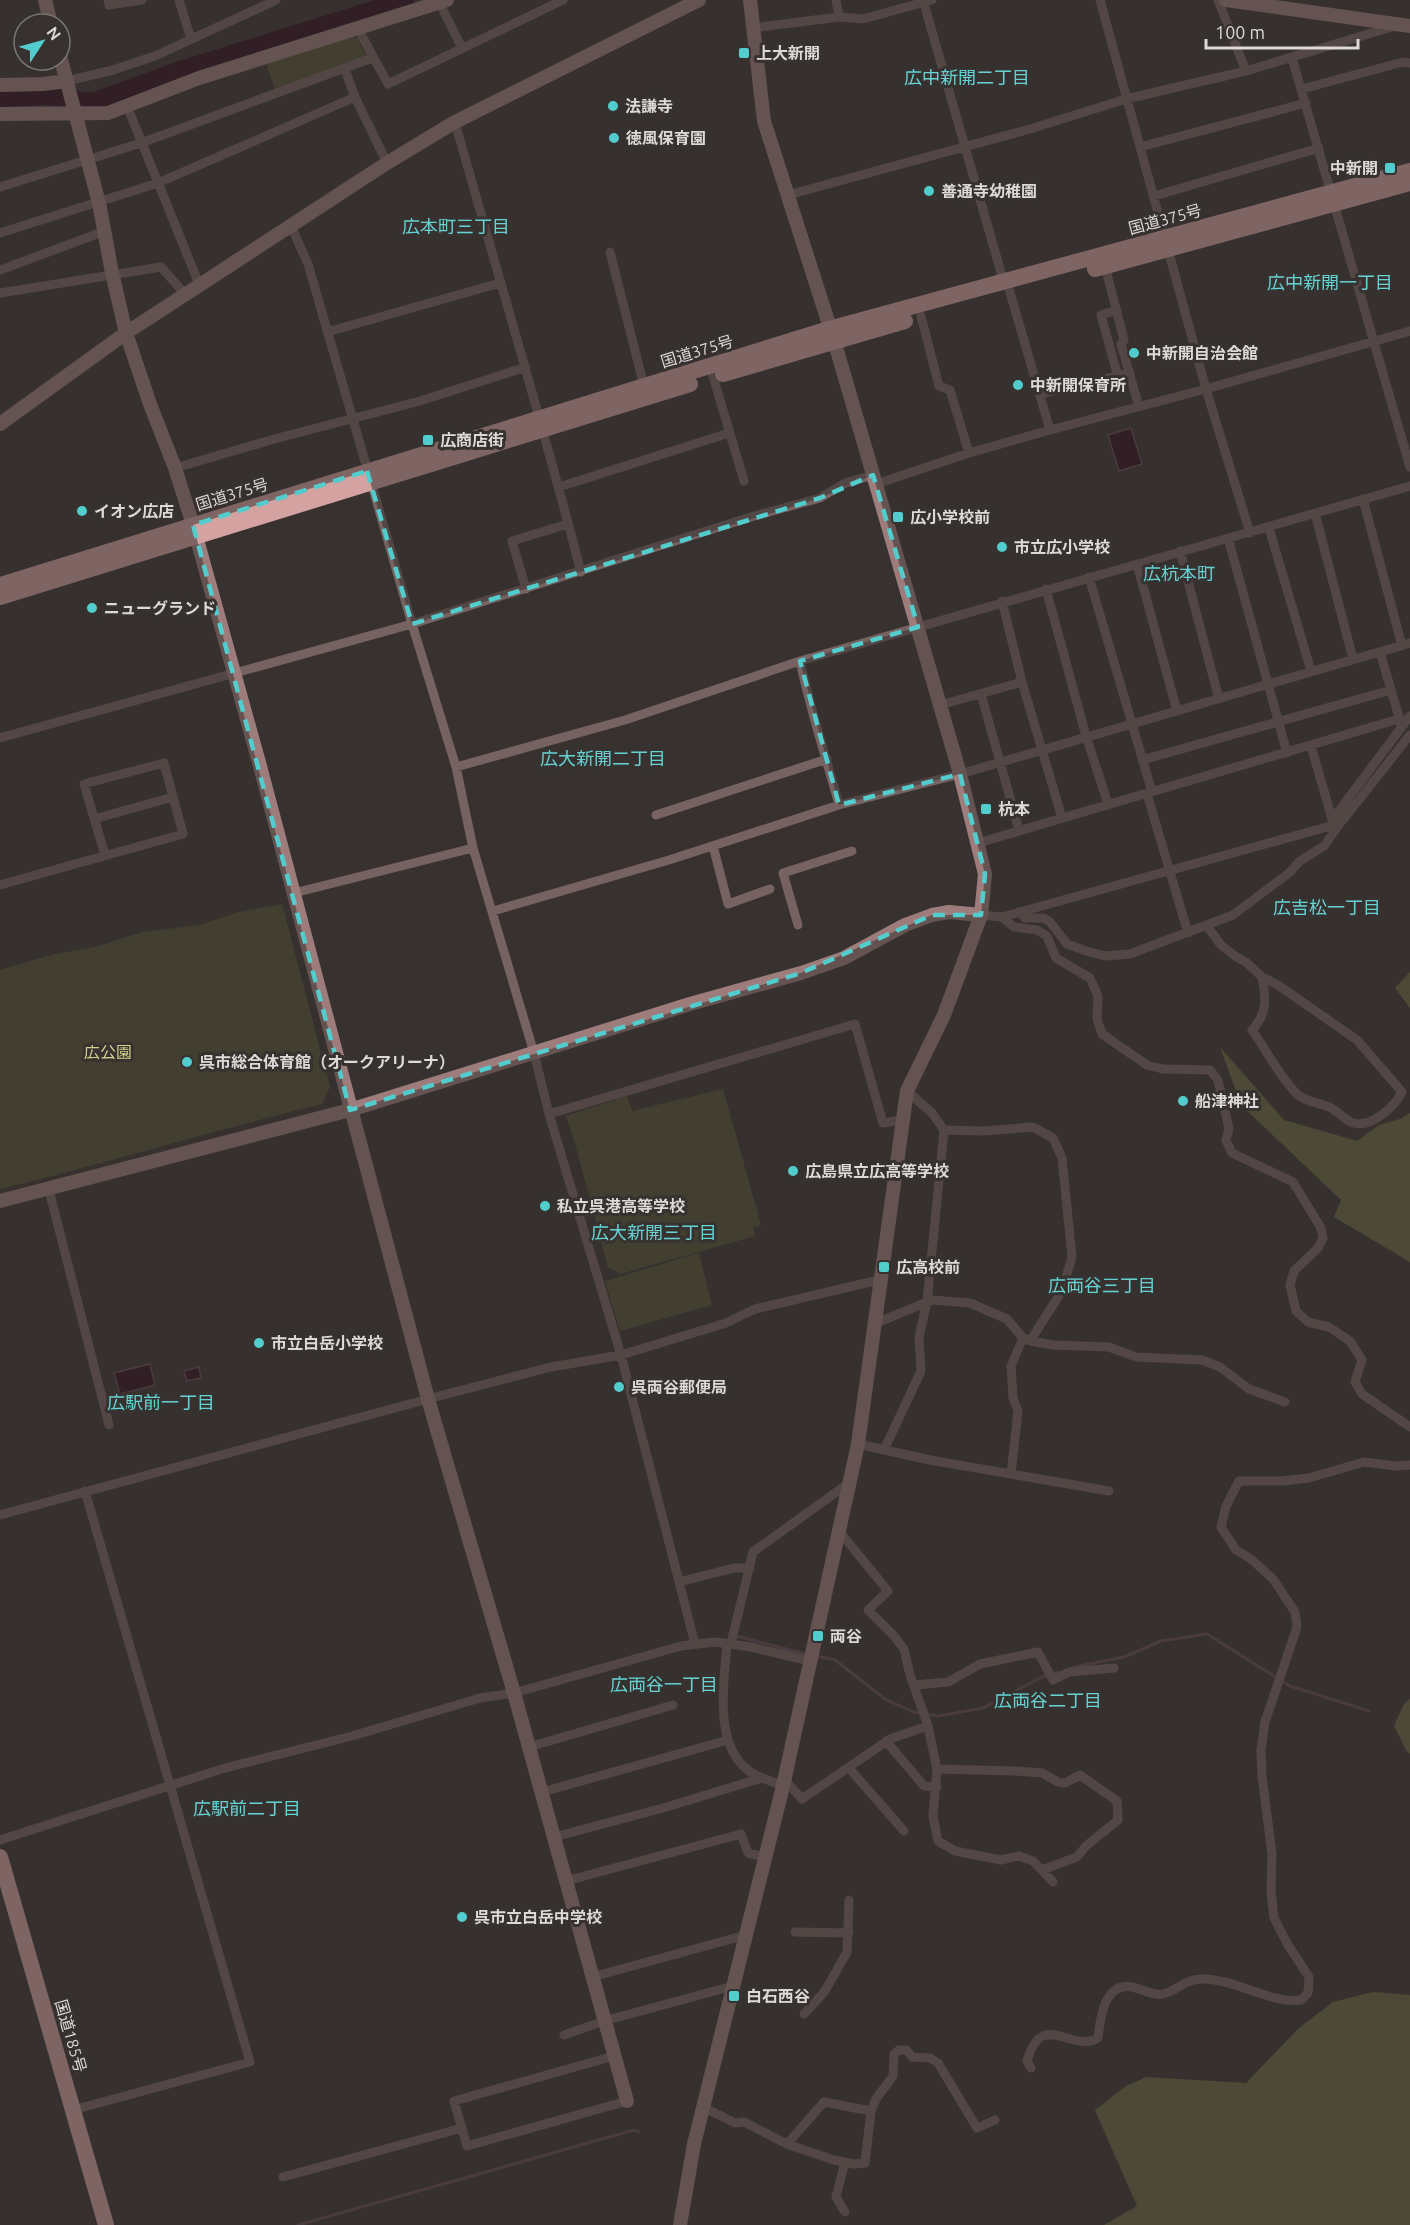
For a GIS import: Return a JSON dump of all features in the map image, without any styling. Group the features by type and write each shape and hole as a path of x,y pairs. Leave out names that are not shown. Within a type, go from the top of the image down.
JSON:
{"highway":[{"name":"国道375号","path":"1334,198 1410,171"},
{"name":"国道375号","path":"0,585 194,531 832,335 1334,198 1410,183"},
{"name":"国道375号","path":"832,335 921,316 1007,286 1105,266 1168,243"},
{"name":"国道375号","path":"542,423 644,386 712,372"},
{"name":"国道375号","path":"0,597 194,531"},
{"name":"国道185号","path":"0,1857 106,2225"}],"street":[{"path":"108,0 109,5 142,0"},
{"path":"179,0 191,39"},
{"path":"0,85 68,85 155,56 276,0"},
{"path":"357,27 388,84 563,0"},
{"path":"0,424 126,333 387,162 455,122 699,0"},
{"path":"680,2225 694,2144 783,1782 858,1444 907,1091 944,1015 981,915 985,874 960,774 918,627 832,335 764,121 750,0"},
{"path":"836,0 839,17"},
{"path":"1100,0 1206,389 1250,533"},
{"path":"1218,0 1246,71"},
{"path":"1226,0 1405,25"},
{"path":"0,114 75,110 108,113 199,78 443,1 462,48"},
{"path":"752,28 839,17 863,19 926,1 965,147 1050,429"},
{"path":"788,195 965,147 1126,99 1246,71 1405,25"},
{"path":"0,188 141,143 372,58"},
{"path":"1292,58 1410,467"},
{"path":"1302,89 1403,62 1410,63"},
{"path":"345,69 355,97 387,162"},
{"path":"64,72 99,203 126,333 175,468 234,672 428,1399 514,1693 627,2101 467,2146 454,2101 614,2056"},
{"path":"0,232 158,183 355,97"},
{"path":"1140,147 1306,103"},
{"path":"127,106 199,284"},
{"path":"455,122 542,423 581,572"},
{"path":"1154,196 1319,148"},
{"path":"291,226 308,264 351,418 456,767 473,848 621,1355 695,1644"},
{"path":"0,270 105,231"},
{"path":"610,252 644,386"},
{"path":"1105,266 1124,340 1121,344 1139,407"},
{"path":"0,293 112,273 161,267 185,294"},
{"path":"327,332 500,283"},
{"path":"1117,310 1101,315 1118,377"},
{"path":"921,316 939,386 951,390 969,453"},
{"path":"0,738 412,624 754,516 820,498 845,483 874,479 1410,331"},
{"path":"175,468 351,418 420,401 526,367"},
{"path":"712,372 744,481"},
{"path":"1040,394 1130,373"},
{"path":"559,487 729,433"},
{"path":"456,767 625,720 800,660 1410,486"},
{"path":"493,911 713,846 839,805 960,774 1406,645 1363,499"},
{"path":"1315,513 1353,659"},
{"path":"526,589 512,541 568,524"},
{"path":"1269,528 1311,671"},
{"path":"1228,537 1287,753"},
{"path":"1180,551 1220,699"},
{"path":"1137,564 1177,711"},
{"path":"1089,577 1143,760 1169,870 1188,933"},
{"path":"1046,589 1086,736 1108,804"},
{"path":"1002,601 1022,682 1062,818"},
{"path":"1019,912 1025,918 1044,918 1050,922 1067,944 1105,956 1130,954 1233,915 1289,873 1300,861 1324,846 1410,734 1400,723 1380,652"},
{"path":"800,660 808,699 839,805"},
{"path":"940,705 1022,682"},
{"path":"1143,760 1391,690"},
{"path":"981,694 1019,830"},
{"path":"978,843 1311,746 1400,723 1410,716"},
{"path":"1333,822 1400,723"},
{"path":"1311,746 1333,822"},
{"path":"656,815 826,759"},
{"path":"0,885 183,834 164,763 84,784 105,855"},
{"path":"94,819 173,797"},
{"path":"0,1201 350,1110 690,1004 801,973 844,958 905,925 932,915 949,912 1002,917 1343,820"},
{"path":"713,846 724,896 728,904 770,890"},
{"path":"294,893 473,848"},
{"path":"798,925 783,873 852,851"},
{"path":"1002,917 1014,927 1036,930 1047,936 1056,958 1090,978 1098,996 1097,1019 1102,1034 1147,1065 1163,1070 1210,1070 1218,1080 1228,1128 1226,1140 1232,1153 1293,1182 1321,1228 1323,1238 1318,1248 1294,1271 1290,1285 1296,1311 1308,1322 1329,1327 1350,1341 1362,1360 1355,1382 1362,1394 1410,1427"},
{"path":"1207,926 1221,945 1234,956 1246,962 1262,977 1278,985 1357,1040 1402,1092 1393,1106 1374,1119 1357,1124 1331,1108 1299,1096 1270,1059 1252,1030 1258,1024 1266,998 1262,977"},
{"path":"549,1114 855,1024 883,1123 902,1120"},
{"path":"884,1450 921,1371 919,1337 927,1302 944,1130 932,1113 907,1091"},
{"path":"944,1130 983,1131 1033,1126 1053,1138 1062,1158 1072,1257 1062,1291 1011,1366 1013,1398 1018,1411 1011,1474"},
{"path":"49,1190 109,1425"},
{"path":"0,1515 551,1367 621,1355 726,1323 755,1309 879,1280"},
{"path":"874,1324 932,1299 970,1303 1007,1319 1027,1340 1053,1345 1109,1347 1136,1357 1202,1360 1220,1367 1249,1389 1285,1402"},
{"path":"858,1444 1109,1491"},
{"path":"1031,2068 1027,2061 1036,2039 1047,2035 1093,2041 1098,2038 1103,2005 1116,1989 1124,1986 1152,1994 1164,1994 1187,1981 1203,1979 1238,1985 1285,2000 1300,2000 1308,1993 1309,1977 1274,1918 1271,1891 1272,1854 1261,1750 1265,1722 1297,1627 1295,1612 1272,1579 1251,1559 1236,1550 1221,1527 1226,1506 1239,1481 1282,1481 1309,1478 1364,1462 1396,1466 1410,1464"},
{"path":"849,1483 753,1552 729,1644 722,1703 728,1740 747,1770 762,1778 783,1782 802,1799 886,1741 928,1726"},
{"path":"73,2110 250,2062 85,1491"},
{"path":"839,1531 888,1591 867,1610 904,1649 928,1726 937,1769 933,1816 938,1841 955,1851 1001,1860 1019,1856 1034,1861 1053,1882"},
{"path":"679,1582 734,1568 750,1568"},
{"path":"0,1840 225,1768 352,1736 480,1698 514,1693 695,1644 715,1642 751,1647 810,1661"},
{"path":"915,1685 948,1682 980,1664 1038,1652 1053,1680 1069,1672 1114,1668"},
{"path":"529,1747 673,1705"},
{"path":"542,1792 728,1740"},
{"path":"886,1741 924,1786 937,1787"},
{"path":"849,1768 904,1832"},
{"path":"937,1769 1042,1773 1058,1782 1065,1783 1080,1775 1118,1801 1118,1820 1090,1842 1077,1857 1042,1870"},
{"path":"554,1837 663,1808 762,1778"},
{"path":"567,1881 741,1834 748,1853 765,1857"},
{"path":"804,2014 825,1991 848,1952 849,1900"},
{"path":"795,1932 849,1933"},
{"path":"592,1977 746,1935"},
{"path":"564,2035 604,2021 733,1986"},
{"path":"703,2107 735,2123 744,2122 787,2144 845,2162 865,2163 871,2111 876,2099 893,2076 894,2054 899,2050 907,2050 912,2057 930,2058 938,2063 977,2128 995,2121"},
{"path":"787,2144 824,2102 871,2111"},
{"path":"283,2177 462,2128"},
{"path":"845,2162 836,2197 845,2212"}],"highlighted area":[{"path":"367,471 412,624 820,498 873,475 918,627 800,661 839,805 960,774 985,874 981,915 932,915 801,973 350,1110 193,525"}],"green space":[{"path":"353,36 357,38 365,54 364,59 276,91 266,64"},
{"name":"広公園","path":"282,904 330,1087 322,1104 0,1189 0,970 55,954 95,947 143,932 200,925 239,912"},
{"path":"723,1089 761,1225 753,1227 755,1236 620,1274 608,1267 566,1116 627,1096 632,1111"},
{"path":"699,1253 712,1305 620,1331 605,1281"}],"shaded area":[{"path":"1131,428 1142,464 1119,471 1108,435"},
{"path":"1410,972 1410,1008 1395,988"},
{"path":"1220,1047 1284,1120 1357,1141 1379,1125 1400,1119 1410,1113 1410,1262 1334,1217 1341,1200 1241,1105"},
{"path":"150,1364 155,1385 120,1394 114,1373"},
{"path":"199,1367 201,1378 187,1381 184,1371"},
{"path":"1410,1699 1410,1754 1394,1726 1404,1704"},
{"path":"1373,1992 1410,1995 1410,2225 1104,2225 1137,2206 1095,2110 1126,2086 1146,2077 1246,2083 1299,2028 1333,2002"}],"waterway":[{"path":"0,98 47,96 93,102 180,70 405,0"},
{"path":"729,1634 809,1655"},
{"path":"1074,1667 1124,1657 1161,1641 1207,1634 1290,1686 1369,1711"},
{"path":"816,1656 835,1660 885,1699 913,1712 938,1716 983,1708 1042,1677 1059,1672"},
{"path":"298,2225 634,2130 639,2132"}],"place":[{"name":"上大新開","path":"744,53"},
{"name":"法謙寺","path":"613,106"},
{"name":"徳風保育園","path":"614,138"},
{"name":"中新開","path":"1390,168"},
{"name":"善通寺幼稚園","path":"929,191"},
{"name":"中新開自治会館","path":"1134,353"},
{"name":"中新開保育所","path":"1018,385"},
{"name":"広商店街","path":"428,440"},
{"name":"イオン広店","path":"82,511"},
{"name":"広小学校前","path":"898,517"},
{"name":"市立広小学校","path":"1002,547"},
{"name":"ニューグランド","path":"92,608"},
{"name":"杭本","path":"986,809"},
{"name":"呉市総合体育館（オークアリーナ）","path":"187,1062"},
{"name":"船津神社","path":"1183,1101"},
{"name":"広島県立広高等学校","path":"793,1171"},
{"name":"私立呉港高等学校","path":"545,1206"},
{"name":"広高校前","path":"884,1267"},
{"name":"市立白岳小学校","path":"259,1343"},
{"name":"呉両谷郵便局","path":"619,1387"},
{"name":"両谷","path":"818,1636"},
{"name":"呉市立白岳中学校","path":"462,1917"},
{"name":"白石西谷","path":"734,1996"}],"district":[{"name":"広中新開二丁目","path":"967,77"},
{"name":"広本町三丁目","path":"456,226"},
{"name":"広中新開一丁目","path":"1330,282"},
{"name":"広杭本町","path":"1179,573"},
{"name":"広大新開二丁目","path":"603,758"},
{"name":"広吉松一丁目","path":"1327,907"},
{"name":"広大新開三丁目","path":"654,1232"},
{"name":"広両谷三丁目","path":"1102,1285"},
{"name":"広駅前一丁目","path":"161,1402"},
{"name":"広両谷一丁目","path":"664,1684"},
{"name":"広両谷二丁目","path":"1048,1700"},
{"name":"広駅前二丁目","path":"247,1808"}]}
